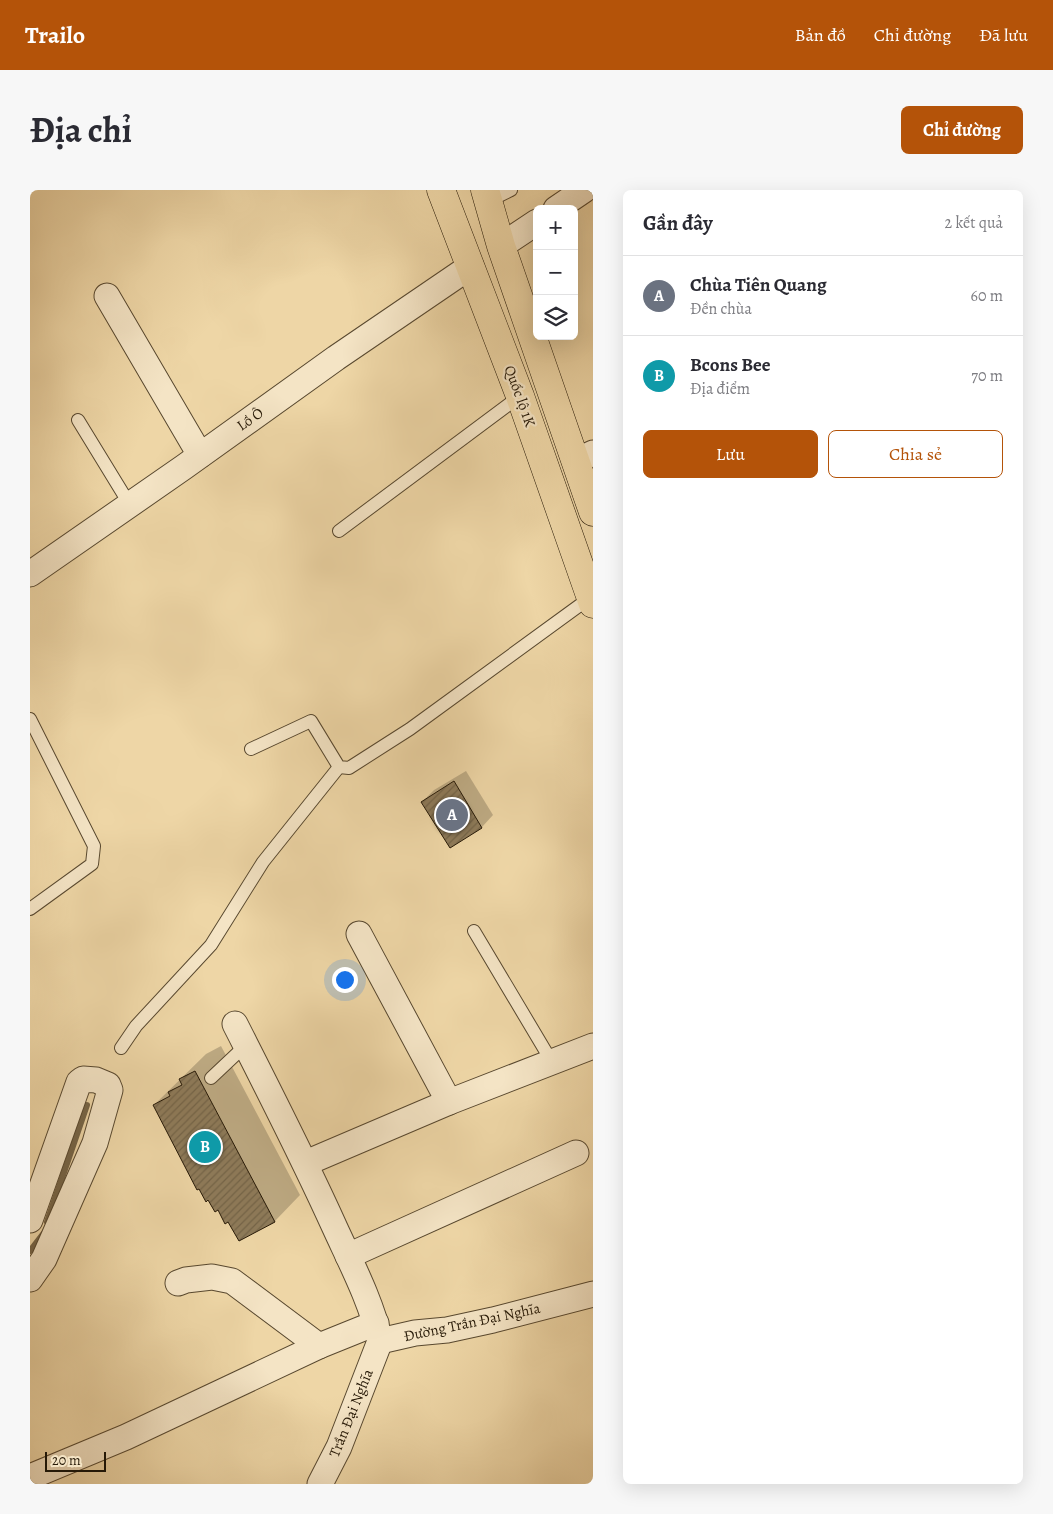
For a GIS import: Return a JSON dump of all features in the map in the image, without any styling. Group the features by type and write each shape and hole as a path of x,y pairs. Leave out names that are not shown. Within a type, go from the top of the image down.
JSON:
{"main road":[{"name":"Quốc lộ 1K","path":"442,190 520,396 592,601"},
{"name":"Quốc lộ 1K","path":"495,194 501,246 585,457 593,512"},
{"path":"471,266 501,246"}],"street":[{"path":"562,205 584,190"},
{"path":"501,246 533,225"},
{"name":"Lồ Ô","path":"30,574 336,358 471,266"},
{"path":"107,296 200,455"},
{"path":"359,934 449,1102"},
{"path":"235,1024 306,1164 348,1256 378,1332"},
{"path":"306,1164 449,1102 593,1046"},
{"path":"30,1220 80,1082 83,1079 96,1080 108,1085 110,1090 95,1143 44,1259 30,1279"},
{"path":"348,1256 576,1153"},
{"path":"178,1283 186,1280 212,1277 232,1281 319,1346"},
{"name":"Đường Trần Đại Nghĩa","path":"37,1478 319,1346 378,1332 416,1333 447,1330 593,1294"},
{"name":"Trần Đại Nghĩa","path":"320,1484 339,1447 378,1332"}],"lane":[{"path":"340,531 520,396"},
{"path":"78,420 130,505"},
{"path":"339,767 349,768 410,729 592,601"},
{"path":"30,719 94,846 92,864 30,909"},
{"path":"252,749 311,721 339,767"},
{"path":"121,1048 136,1026 210,944 264,862 339,767"},
{"path":"474,930 552,1062"},
{"path":"211,1078 246,1045"}],"building":[{"path":"454,781 482,828 450,848 421,802"},
{"path":"195,1071 275,1222 239,1241 228,1222 225,1224 218,1210 215,1212 208,1200 206,1202 199,1189 197,1190 153,1105 170,1096 168,1092 182,1085 179,1079"}],"waterway":[{"path":"47,1222 87,1105"},
{"path":"30,1251 43,1234"}],"place":[{"name":"Chùa Tiên Quang","path":"452,815"},
{"name":"Bcons Bee","path":"205,1147"}]}
